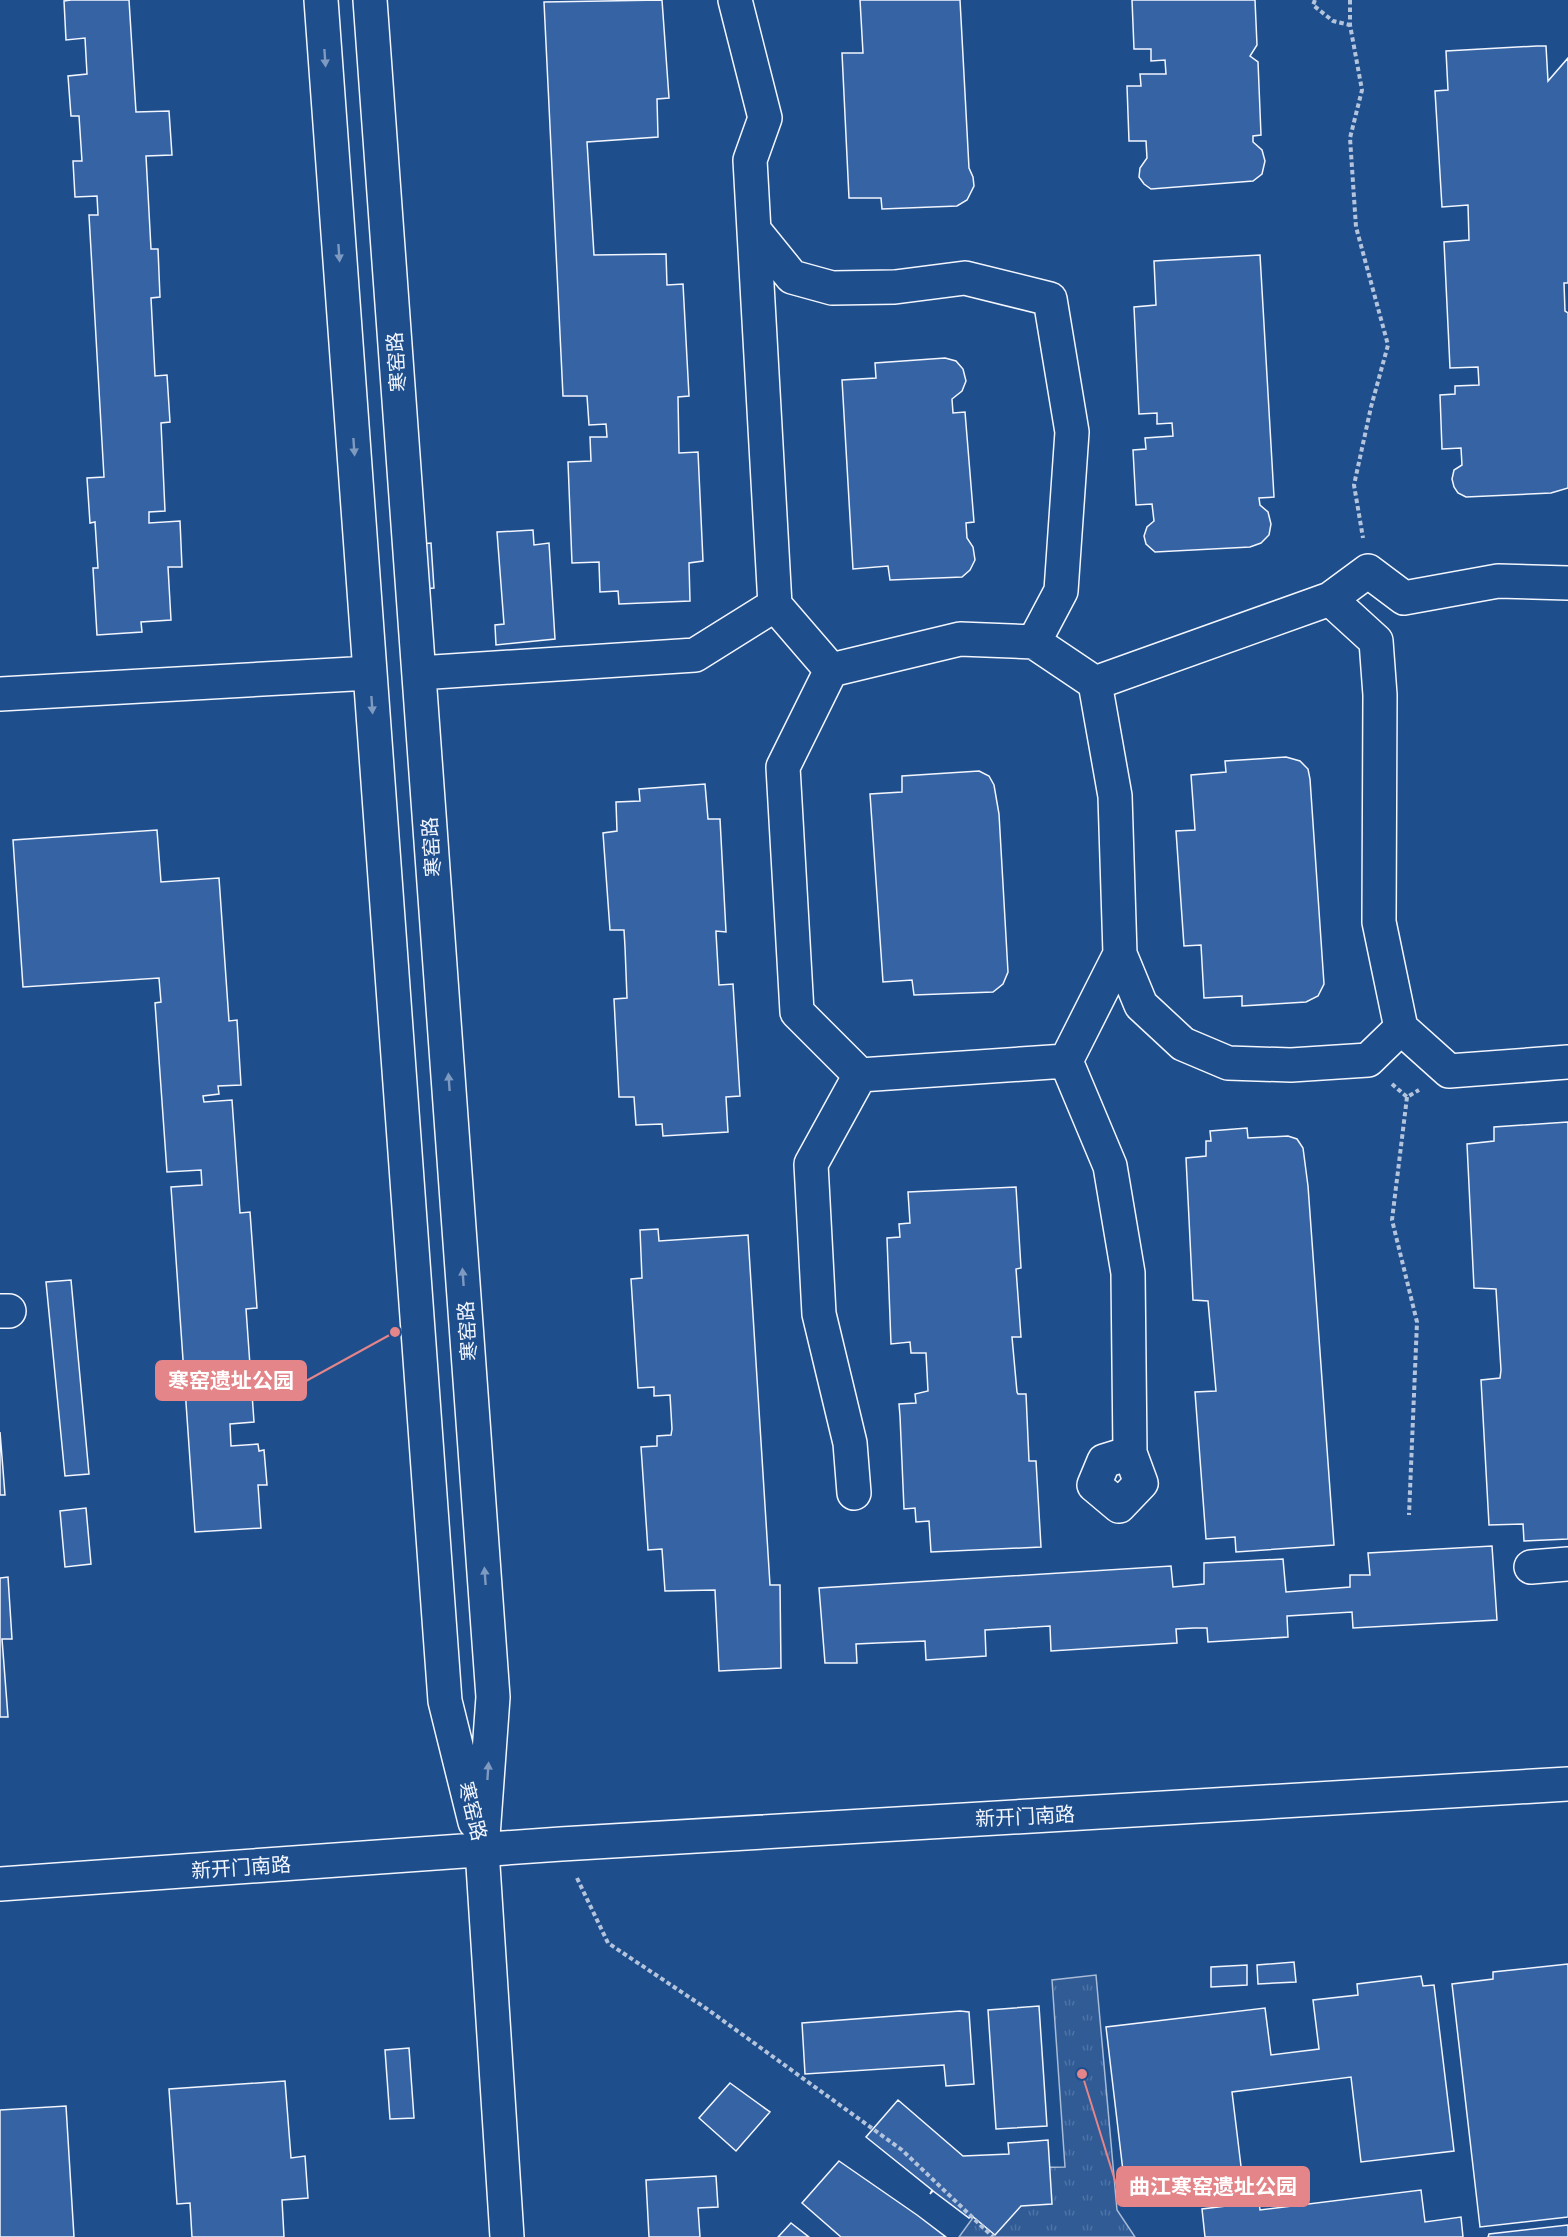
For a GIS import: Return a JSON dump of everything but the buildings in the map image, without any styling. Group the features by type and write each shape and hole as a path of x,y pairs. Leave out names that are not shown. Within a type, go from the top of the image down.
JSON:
{"street":[{"name":"寒窑路","path":"321,0 445,1701 482,1850"},
{"name":"寒窑路","path":"370,0 493,1697 482,1850"},
{"path":"735,0 765,118 750,160 776,605 831,670"},
{"path":"754,230 792,277 832,288 895,287 965,278 1050,299 1072,432 1061,591 1034,642"},
{"path":"1095,683 1330,599 1368,571 1404,598"},
{"path":"1568,583 1498,581 1404,598 1376,641 1380,695 1379,922 1401,1028 1449,1071 1568,1062"},
{"path":"1330,599 1376,641"},
{"path":"419,673 695,655 776,605"},
{"path":"831,670 960,639 1034,642 1095,683 1115,796 1120,954 1141,1005 1183,1044 1228,1063 1291,1065 1368,1060 1401,1028"},
{"path":"831,670 783,767 797,1011 860,1076"},
{"path":"0,694 370,673"},
{"path":"1065,1061 1120,954"},
{"path":"860,1076 1065,1061"},
{"path":"1065,1061 1110,1166 1128,1273 1130,1453"},
{"path":"854,1493 850,1443 819,1314 811,1164 860,1076"},
{"path":"1531,1567 1568,1564"},
{"name":"新开门南路","path":"0,1884 561,1844 1568,1784"},
{"path":"482,1850 507,2237"}],"path":[{"path":"1315,0 1313,5 1333,21 1350,26"},
{"path":"1350,0 1350,26 1362,90 1350,138 1356,226 1388,345 1371,407 1354,485 1368,571"},
{"path":"1407,1097 1392,1220 1417,1322 1409,1515"},
{"path":"561,1844 608,1943 707,2009 902,2150 993,2237"}],"green space":[{"path":"1096,1975 1117,2210 1135,2237 959,2237 1009,2168 1065,2167 1052,1980"}],"place":[{"name":"寒窑遗址公园","path":"395,1332"},
{"name":"曲江寒窑遗址公园","path":"1082,2074"}]}
